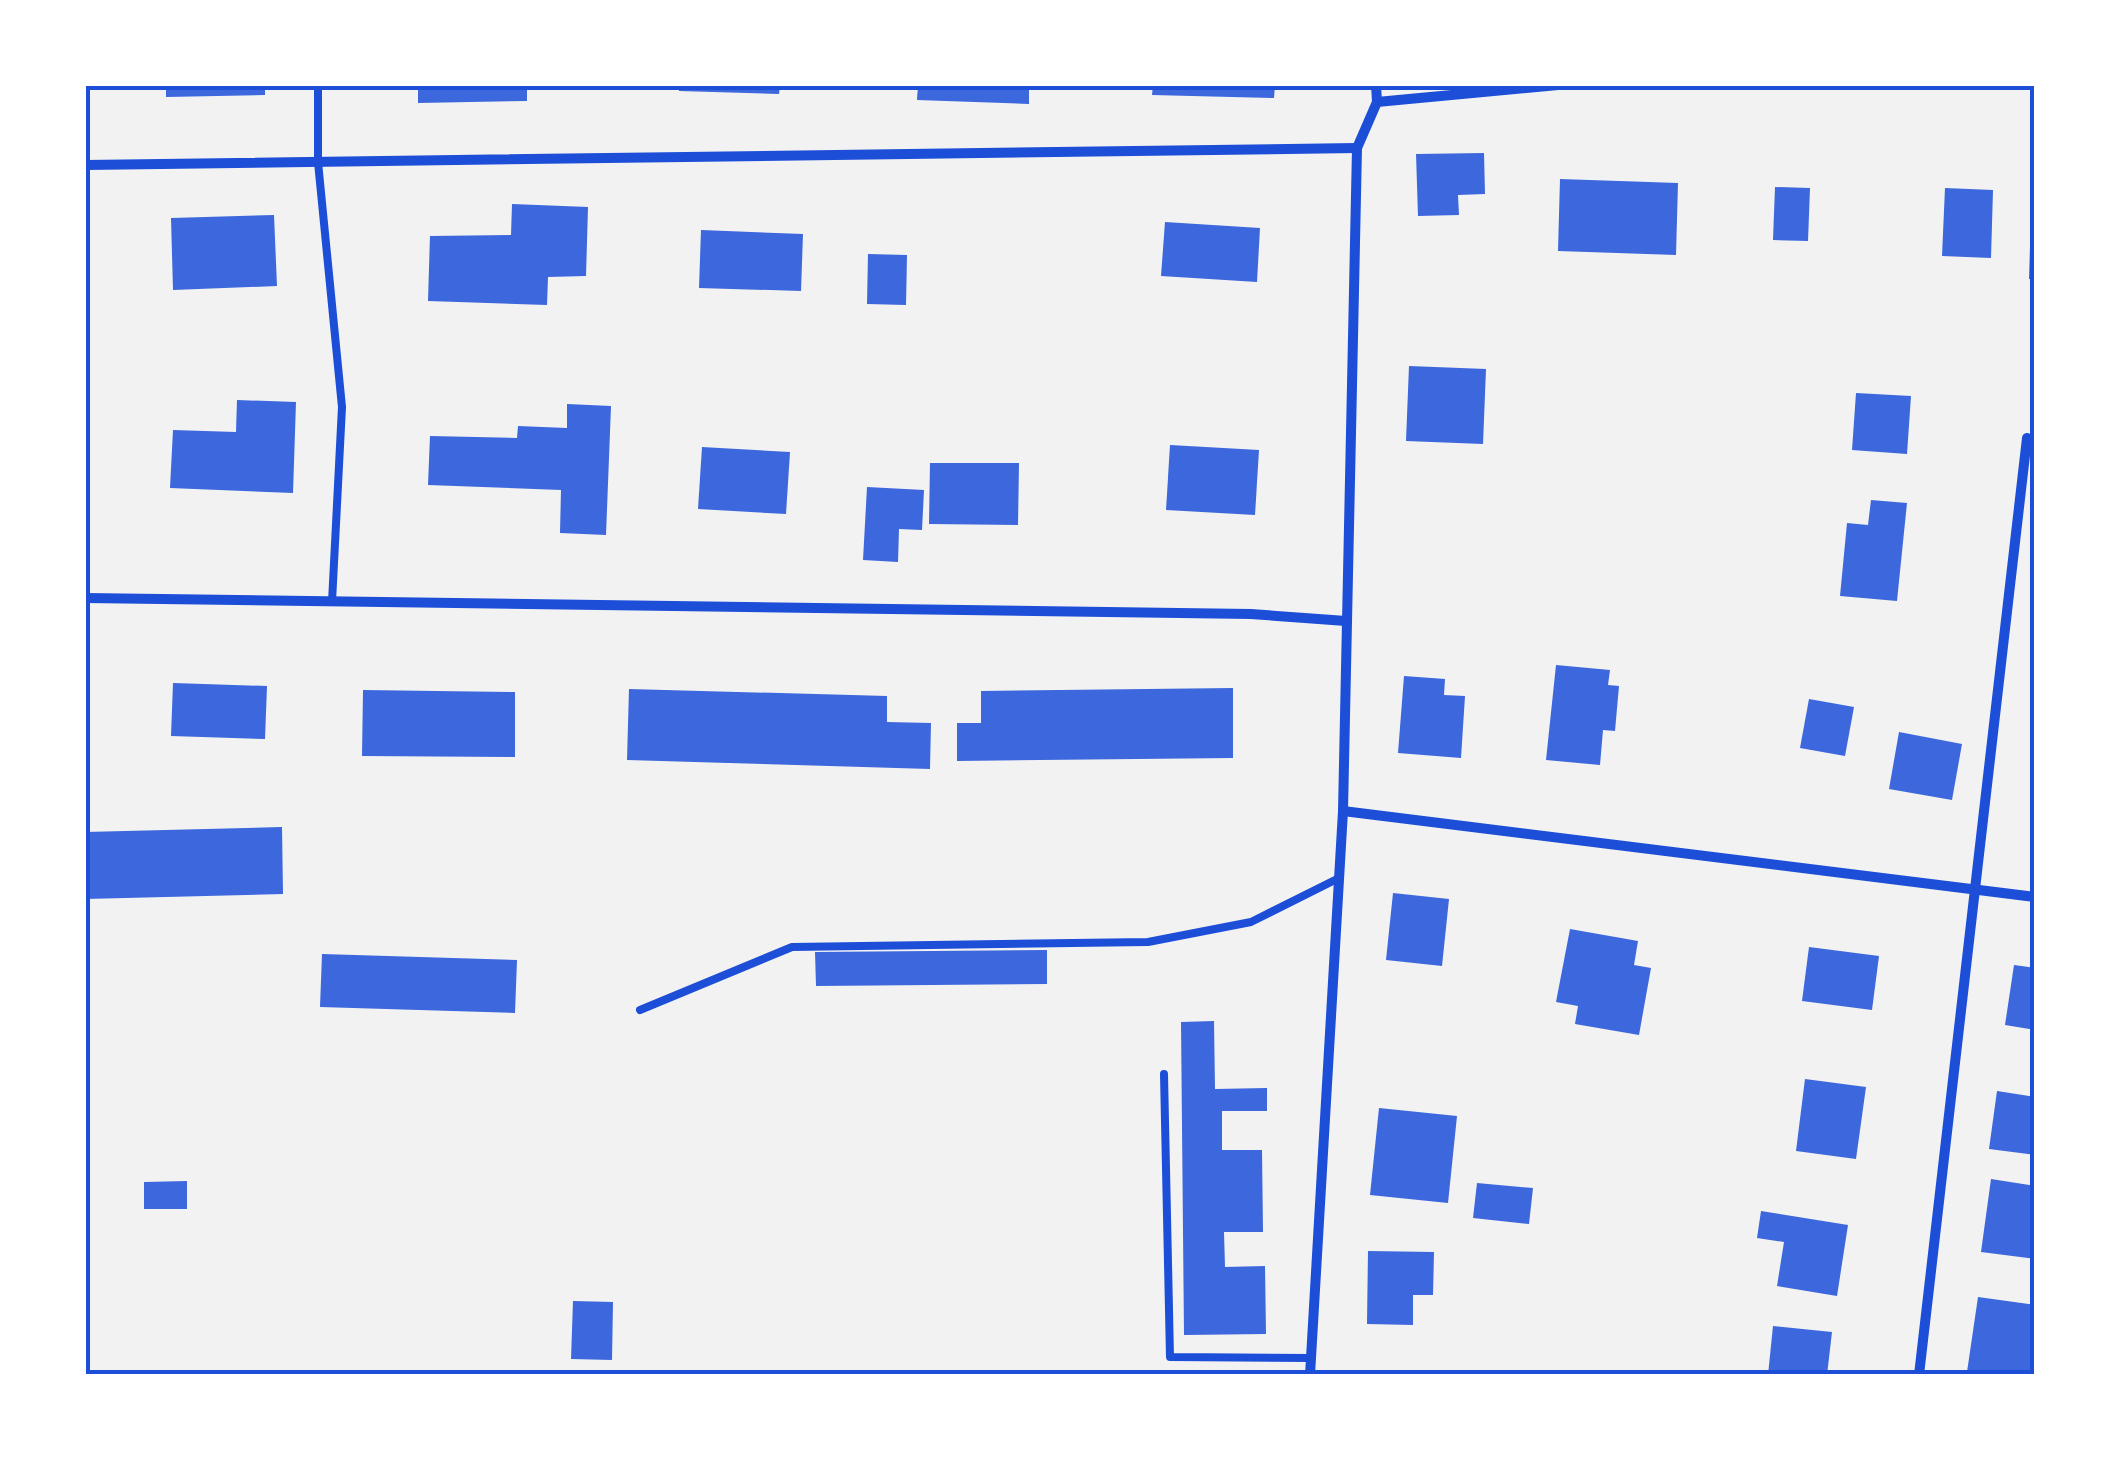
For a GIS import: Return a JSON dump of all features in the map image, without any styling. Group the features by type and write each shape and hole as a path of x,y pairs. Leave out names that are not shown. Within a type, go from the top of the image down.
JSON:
{"street":[{"path":"1310,1375 1343,811 1357,148 1377,102 1376,85"},
{"path":"1377,102 1558,85"},
{"path":"85,165 1357,148"},
{"path":"1919,1375 2027,438"},
{"path":"85,598 1250,614 1346,621"},
{"path":"1343,811 2035,897"}],"lane":[{"path":"318,85 318,162 342,407 332,602"},
{"path":"640,1010 792,947 1148,942 1251,922 1339,878"},
{"path":"1164,1074 1170,1357 1310,1358"}],"building":[{"path":"166,85 265,85 265,95 166,97"},
{"path":"418,85 527,85 527,101 418,103"},
{"path":"679,85 780,85 779,94 679,91"},
{"path":"918,85 1029,85 1029,104 917,100"},
{"path":"1153,85 1275,85 1274,98 1152,95"},
{"path":"1484,153 1485,194 1458,195 1459,215 1418,216 1416,154"},
{"path":"1560,179 1678,183 1676,255 1558,251"},
{"path":"2035,179 2035,280 2029,279"},
{"path":"1775,187 1810,188 1808,241 1773,240"},
{"path":"1945,188 1993,190 1991,258 1942,256"},
{"path":"512,204 588,207 586,276 548,277 547,305 428,301 430,236 511,235"},
{"path":"274,215 277,286 173,290 171,218"},
{"path":"1165,222 1260,228 1257,282 1161,276"},
{"path":"701,230 803,234 801,291 699,288"},
{"path":"868,254 907,255 906,305 867,304"},
{"path":"1409,366 1486,369 1483,444 1406,441"},
{"path":"1856,393 1911,396 1907,454 1852,450"},
{"path":"237,400 296,402 293,493 170,488 173,430 236,432"},
{"path":"567,404 611,406 606,535 560,533 561,490 428,485 430,436 517,438 518,426 567,428"},
{"path":"1170,445 1259,450 1255,515 1166,510"},
{"path":"702,447 790,452 786,514 698,509"},
{"path":"930,463 1019,463 1018,525 929,524"},
{"path":"867,487 924,490 922,530 899,529 898,562 863,560"},
{"path":"1871,500 1907,503 1897,601 1840,596 1847,523 1868,525"},
{"path":"1556,665 1610,670 1608,685 1619,686 1615,731 1603,730 1600,765 1546,760"},
{"path":"1404,676 1445,679 1444,695 1465,696 1461,758 1398,753"},
{"path":"173,683 267,686 265,739 171,736"},
{"path":"1233,688 1233,758 957,761 957,723 981,723 981,691"},
{"path":"629,689 887,696 887,722 931,723 930,769 627,760"},
{"path":"363,690 515,692 515,757 362,756"},
{"path":"1809,699 1854,707 1845,756 1800,748"},
{"path":"1899,732 1962,744 1952,800 1889,789"},
{"path":"282,827 283,894 85,899 85,832"},
{"path":"1393,893 1449,899 1442,966 1386,960"},
{"path":"1570,929 1638,941 1634,965 1651,968 1639,1035 1575,1024 1578,1006 1556,1002"},
{"path":"1809,947 1879,956 1872,1010 1802,1001"},
{"path":"1047,950 1047,984 816,986 815,952"},
{"path":"322,954 517,960 515,1013 320,1007"},
{"path":"2014,965 2035,968 2035,1030 2005,1025"},
{"path":"1214,1021 1215,1089 1267,1088 1267,1111 1222,1111 1222,1150 1262,1150 1263,1232 1224,1232 1225,1267 1265,1266 1266,1334 1184,1335 1181,1022"},
{"path":"1805,1079 1866,1087 1856,1159 1796,1151"},
{"path":"1997,1091 2035,1097 2035,1155 1989,1149"},
{"path":"1379,1108 1457,1116 1448,1203 1370,1195"},
{"path":"1991,1179 2035,1186 2035,1259 1981,1252"},
{"path":"187,1181 187,1209 144,1209 144,1182"},
{"path":"1477,1183 1533,1188 1529,1224 1473,1218"},
{"path":"1761,1211 1848,1225 1837,1296 1777,1286 1784,1242 1757,1238"},
{"path":"1368,1251 1434,1252 1433,1295 1413,1295 1413,1325 1367,1324"},
{"path":"1978,1297 2035,1305 2033,1375 1967,1372"},
{"path":"573,1301 613,1302 612,1360 571,1359"},
{"path":"1773,1326 1832,1332 1827,1375 1768,1375"}]}
